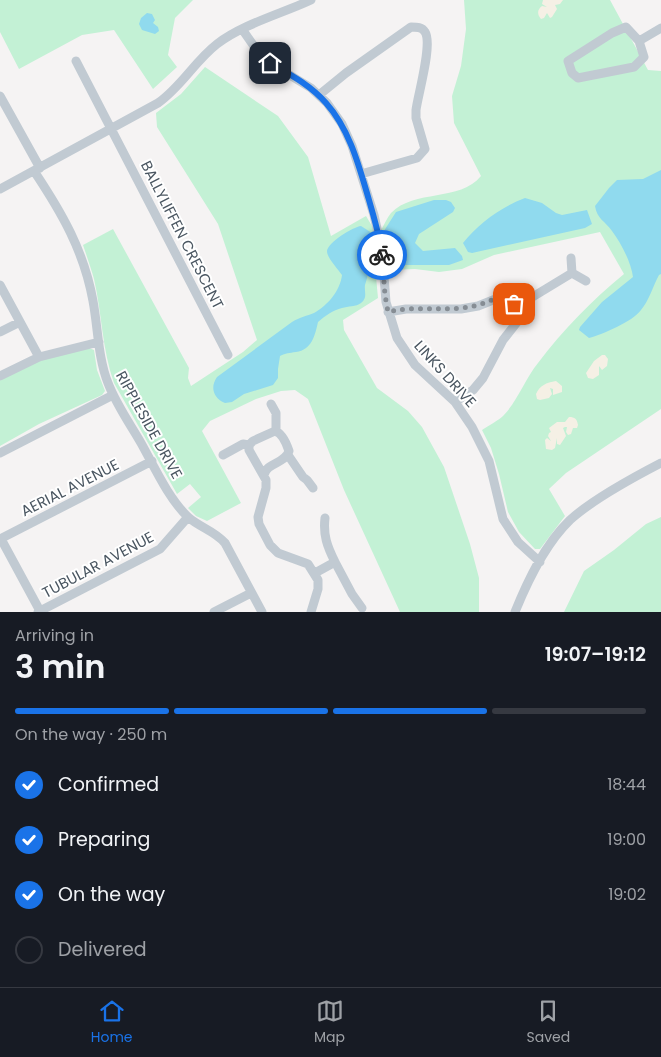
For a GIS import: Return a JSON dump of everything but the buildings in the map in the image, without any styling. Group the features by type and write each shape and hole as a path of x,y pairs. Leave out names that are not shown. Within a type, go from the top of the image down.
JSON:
{"street":[{"path":"0,188 37,170 165,99 215,45 242,29 311,0"},
{"path":"319,95 346,73 411,27 420,28 426,33 428,41 416,110 417,122 425,149 417,158 362,174"},
{"path":"626,27 639,41 644,57 634,67 578,78 572,73 568,61 612,33 626,27"},
{"path":"639,41 661,28"},
{"name":"LINKS DRIVE","path":"242,29 253,47 264,58 305,83 319,95 342,124 362,174 377,230 382,251 388,312 397,338 415,365 455,402 472,427 484,450 492,472 500,511 506,524 523,548 540,562"},
{"name":"BALLYLIFFEN CRESCENT","path":"76,61 228,354"},
{"name":"RIPPLESIDE DRIVE","path":"0,96 80,253 93,302 105,374 113,395 175,501 188,517 221,539 228,548 262,612"},
{"path":"571,258 572,273"},
{"path":"516,308 572,273"},
{"path":"572,273 586,281"},
{"path":"0,285 39,357"},
{"path":"388,312 406,309 461,309 478,306 503,296 509,298 519,315 518,321 503,340 483,378 473,390 455,402"},
{"path":"0,332 20,322"},
{"path":"0,376 39,357 99,342"},
{"path":"0,453 113,395"},
{"path":"271,404 276,413 276,431 280,434 288,448 288,455 312,488"},
{"path":"223,454 243,444 249,445 276,431"},
{"path":"249,445 249,450 264,475 266,488 258,517 267,538 275,551 305,562 315,573 319,584 311,612"},
{"path":"264,475 267,468 288,455"},
{"name":"AERIAL AVENUE","path":"1,539 152,461"},
{"path":"515,612 540,562 557,534 583,510 661,463"},
{"name":"TUBULAR AVENUE","path":"39,612 160,549 188,517"},
{"path":"325,518 323,531 326,544 352,594 362,608"},
{"path":"1,539 39,612"},
{"path":"315,573 335,562"},
{"path":"214,612 252,593"}],"green space":[{"path":"0,0 193,0 175,18 168,55 177,67 153,89 114,30 82,35 19,69 0,32"},
{"path":"464,0 610,0 648,70 661,71 661,409 566,473 549,489 565,516 540,549 535,549 519,532 508,512 491,448 482,430 504,415 533,369 557,339 589,305 624,274 600,232 494,255 462,269 439,272 415,269 390,270 388,277 378,246 375,266 378,298 343,320 344,330 377,388 408,411 422,427 444,467 470,544 479,578 479,612 400,612 344,490 308,399 295,390 281,391 256,399 210,421 202,431 241,503 207,521 196,516 188,508 201,497 190,484 177,494 114,383 107,357 97,292 83,245 113,229 189,368 188,378 191,386 243,352 257,340 218,224 157,127 156,113 181,94 205,67 278,116 308,157 331,236 366,216 375,231 381,230 391,213 401,206 412,201 461,189 472,184 481,176 454,123 452,96 461,66 466,29"},
{"path":"89,348 94,350 97,370 105,391 102,395 39,424 0,446 0,380 41,360"},
{"path":"661,517 661,612 564,612 584,571 646,524"}],"sand":[{"path":"543,0 563,0 560,4 555,5 557,9 552,17 550,18 547,13 541,19 538,14 539,9 542,6 547,7 542,4"},
{"path":"605,355 608,359 607,366 602,370 599,366 599,375 593,379 588,378 586,373 594,361"},
{"path":"556,381 562,386 562,392 553,395 553,389 550,388 552,394 549,398 537,399 536,394 541,386"},
{"path":"569,417 576,420 577,428 573,428 571,434 568,435 566,432 567,427 563,428 566,436 560,445 557,444 557,438 555,448 552,450 546,449 545,440 547,438 551,441 548,436 551,432 549,428 557,422 565,422"}],"water":[{"path":"147,13 152,14 155,20 153,23 158,27 159,31 155,34 142,30 139,24 141,18"},
{"path":"661,170 661,274 646,302 637,314 617,327 589,338 579,330 580,327 602,302 633,277 628,259 622,247 612,231 599,217 595,206 617,180 643,179"},
{"path":"525,198 542,203 562,215 587,210 592,224 585,228 472,253 468,252 463,243 483,222 499,211"},
{"path":"434,200 446,200 451,202 455,208 453,212 419,234 415,243 423,251 455,248 463,260 449,265 403,265 386,244 377,244 372,254 365,285 365,297 361,303 344,307 329,314 318,322 312,341 306,348 280,356 278,378 273,385 244,394 232,402 225,403 215,395 213,388 217,377 292,322 319,310 332,297 339,287 342,275 327,254 328,247 336,239 361,226 375,235 382,234 396,212"}],"way so far":[{"path":"382,255 388,312 420,308 436,310 461,309 478,306 503,296 509,298 514,304"}],"route":[{"path":"270,63 311,88 327,103 342,124 362,174 374,215 382,255"}]}
